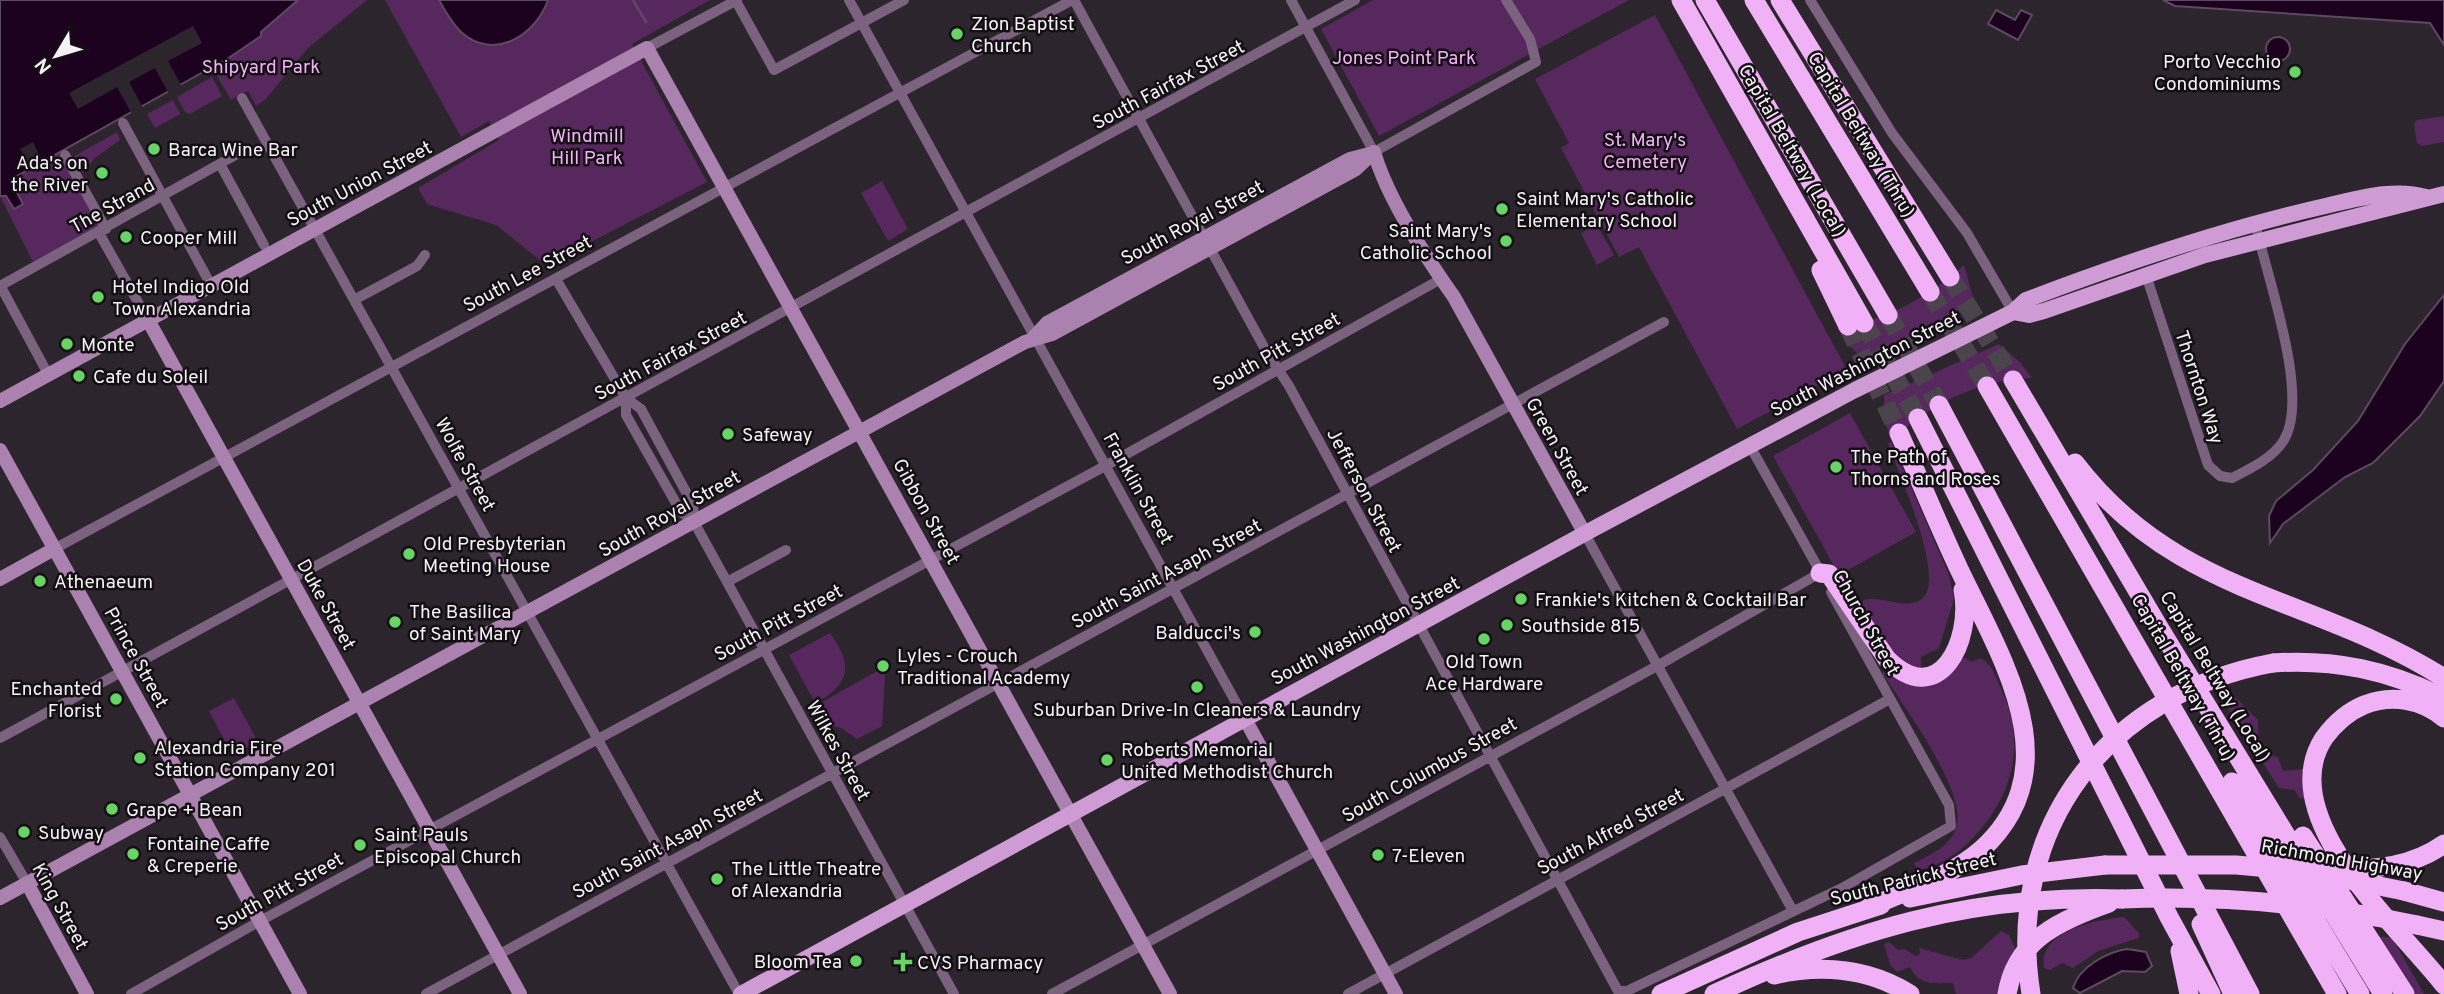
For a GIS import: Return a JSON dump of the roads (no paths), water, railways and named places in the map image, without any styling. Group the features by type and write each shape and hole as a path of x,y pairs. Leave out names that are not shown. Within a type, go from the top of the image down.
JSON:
{"highway":[{"name":"Capital Beltway (Local)","path":"1681,0 1762,141 1856,325"},
{"name":"Capital Beltway (Thru)","path":"1754,0 1930,292"},
{"path":"1780,0 1950,277"},
{"path":"1708,4 1888,315"},
{"name":"Capital Beltway (Local)","path":"2383,994 2013,380 2078,468 2128,520 2162,547 2204,571 2373,640 2416,660 2444,678"},
{"name":"Capital Beltway (Thru)","path":"1987,386 2070,525 2337,994"},
{"path":"1939,405 2250,994"},
{"path":"1918,418 2168,917 2211,994"},
{"path":"1868,908 1946,872 1982,848 2009,814 2022,783 2026,739 2019,701 1899,433"},
{"path":"2070,525 2273,847 2360,994"},
{"path":"1820,573 1829,574 1895,667 1916,676 1927,676 1952,660 1963,638 1965,603 1956,562"},
{"path":"2031,994 2026,926 2032,882 2046,836 2091,764 2106,747 2149,710 2211,678 2250,667 2292,662 2332,662 2361,667 2403,679 2444,698"},
{"path":"2444,718 2428,706 2396,699 2356,708 2344,715 2325,737 2311,775 2315,807 2338,855 2444,985"},
{"path":"2220,727 2244,750 2405,994"},
{"path":"2128,764 2233,994"},
{"path":"2304,871 2401,864 2423,857 2444,845"},
{"name":"Richmond Highway","path":"2105,865 2207,863 2304,871 2444,902"},
{"name":"South Patrick Street","path":"1661,994 1763,946 1868,908 1967,885 2105,865"},
{"path":"1714,994 1772,967 1849,938 1948,913 2059,897 2181,897 2274,901 2367,914 2444,931"},
{"path":"2007,994 2018,959 2040,935 2066,919 2122,899"},
{"path":"2168,917 2189,994"},
{"path":"1739,983 1786,972 1840,968 1880,979 1910,994"}],"main road":[{"name":"South Washington Street","path":"740,994 1585,534 1866,384 2013,312 2026,300 2087,276 2255,222 2388,194 2414,193 2426,197"},
{"name":"South Washington Street","path":"2013,312 2029,315 2044,312 2146,275 2259,240 2444,194"}],"street":[{"path":"737,0 774,70 904,0"},
{"name":"South Union Street","path":"0,401 737,0"},
{"name":"Franklin Street","path":"849,0 1396,994"},
{"name":"South Lee Street","path":"0,579 1073,0"},
{"name":"Jefferson Street","path":"1073,0 1265,349 1279,368 1618,991 1627,990"},
{"name":"Green Street","path":"1290,0 1374,152 1380,172 1513,403 1793,911"},
{"name":"South Fairfax Street","path":"0,738 967,214 1355,0"},
{"name":"South Royal Street","path":"0,898 1034,337 1052,334 1207,243 1356,169 1374,152 1536,62 1530,39 1506,0"},
{"path":"1810,0 1892,132 1930,187 1967,233 2013,312"},
{"name":"Gibbon Street","path":"647,48 1000,682 1170,994"},
{"name":"Wolfe Street","path":"242,98 740,994"},
{"path":"122,123 211,285"},
{"name":"The Strand","path":"0,286 163,197 194,183 241,152"},
{"name":"Duke Street","path":"65,155 148,320 520,994"},
{"path":"220,164 248,225 264,245"},
{"path":"2255,222 2259,240"},
{"name":"Thornton Way","path":"2146,275 2208,466 2220,476 2232,478 2273,453 2283,441 2290,418 2288,354 2259,240"},
{"path":"355,300 417,266 425,255"},
{"name":"Wilkes Street","path":"556,279 626,398 641,409 693,505 694,522 954,994"},
{"name":"South Pitt Street","path":"131,994 260,921 1105,466 1441,279"},
{"path":"0,286 48,374"},
{"name":"South Saint Asaph Street","path":"426,994 1664,322"},
{"name":"Church Street","path":"1750,446 1952,815"},
{"name":"Prince Street","path":"0,450 300,994"},
{"path":"727,582 786,550"},
{"name":"South Columbus Street","path":"1052,994 1657,666 1820,573"},
{"name":"South Alfred Street","path":"1348,994 1890,699"},
{"name":"South Patrick Street","path":"1627,990 1793,911 1947,830 1952,815"},
{"name":"King Street","path":"0,837 87,994"}],"waterway":[{"path":"633,0 646,22"}],"tunnel":[{"path":"1950,277 2013,380"},
{"path":"1930,292 1987,386"},
{"path":"1888,315 1939,405"},
{"path":"1864,323 1918,418"},
{"path":"1848,326 1899,433"}],"place":[{"name":"Zion Baptist Church","path":"957,34"},
{"name":"Porto Vecchio Condominiums","path":"2295,72"},
{"name":"Barca Wine Bar","path":"154,149"},
{"name":"Ada's on the River","path":"102,173"},
{"name":"Saint Mary's Catholic Elementary School","path":"1502,209"},
{"name":"Cooper Mill","path":"126,237"},
{"name":"Saint Mary's Catholic School","path":"1506,241"},
{"name":"Hotel Indigo Old Town Alexandria","path":"98,297"},
{"name":"Monte","path":"67,344"},
{"name":"Cafe du Soleil","path":"79,376"},
{"name":"Safeway","path":"728,434"},
{"name":"The Path of Thorns and Roses","path":"1836,467"},
{"name":"Old Presbyterian Meeting House","path":"409,554"},
{"name":"Athenaeum","path":"40,581"},
{"name":"Frankie's Kitchen & Cocktail Bar","path":"1521,599"},
{"name":"The Basilica of Saint Mary","path":"395,622"},
{"name":"Southside 815","path":"1507,625"},
{"name":"Balducci's","path":"1255,632"},
{"name":"Old Town Ace Hardware","path":"1484,639"},
{"name":"Lyles - Crouch Traditional Academy","path":"883,666"},
{"name":"Suburban Drive-In Cleaners & Laundry","path":"1197,687"},
{"name":"Enchanted Florist","path":"116,699"},
{"name":"Alexandria Fire Station Company 201","path":"140,758"},
{"name":"Roberts Memorial United Methodist Church","path":"1107,760"},
{"name":"Grape + Bean","path":"112,809"},
{"name":"Subway","path":"24,832"},
{"name":"Saint Pauls Episcopal Church","path":"360,845"},
{"name":"Fontaine Caffe & Creperie","path":"133,854"},
{"name":"7-Eleven","path":"1378,855"},
{"name":"The Little Theatre of Alexandria","path":"717,879"},
{"name":"Bloom Tea","path":"856,961"},
{"name":"CVS Pharmacy","path":"903,962"}],"park label":[{"name":"Jones Point Park","path":"1404,57"},
{"name":"Shipyard Park","path":"261,66"},
{"name":"Windmill Hill Park","path":"587,146"},
{"name":"St. Mary's Cemetery","path":"1645,150"}]}
